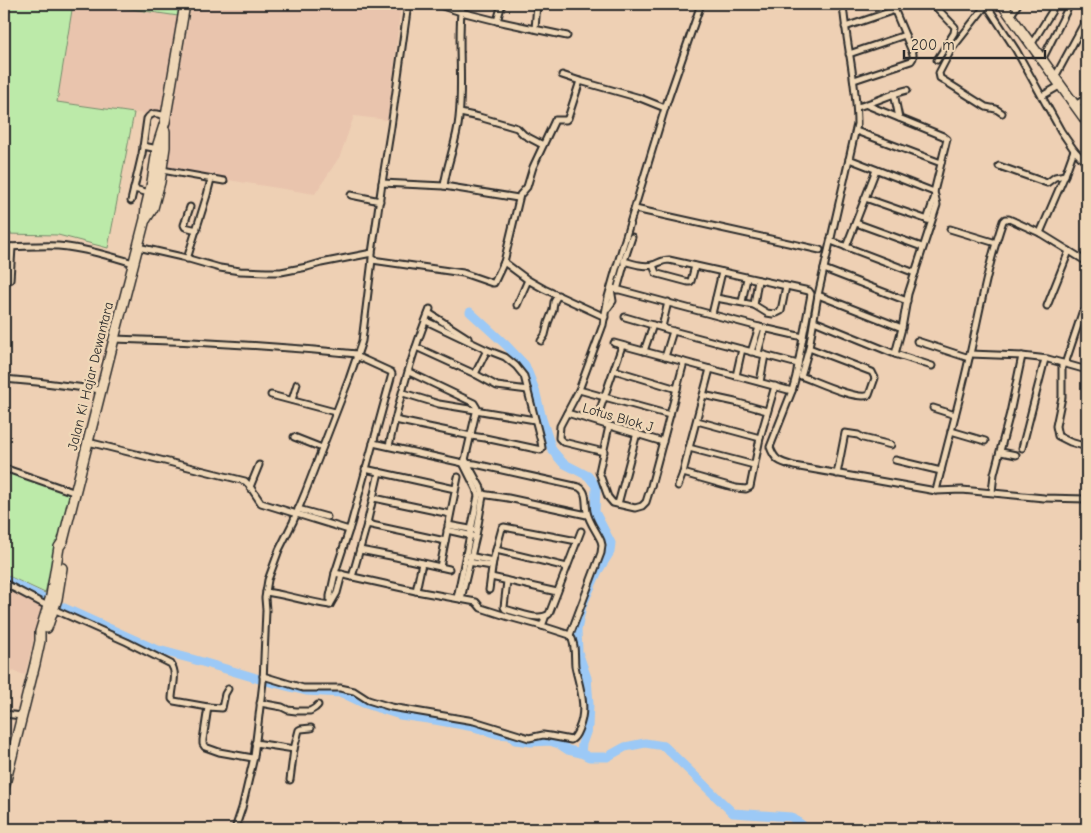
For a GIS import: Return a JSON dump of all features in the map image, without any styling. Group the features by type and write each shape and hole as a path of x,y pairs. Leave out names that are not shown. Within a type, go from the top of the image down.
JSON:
{"main road":[{"name":"Jalan Ki Hajar Dewantara","path":"4,788 6,771 22,716 40,641 46,633 52,603 59,546 63,540 76,493 145,219 147,193 158,176 156,148 185,4"},
{"path":"1002,4 1087,122"},
{"name":"Jalan Ki Hajar Dewantara","path":"145,219 153,208 165,147 163,117"}],"street":[{"path":"235,829 242,808 255,743 263,679 268,580 279,550 293,522 362,341 372,253 408,4"},
{"path":"436,4 497,21 567,36"},
{"path":"444,186 460,113 459,39 463,4"},
{"path":"497,21 502,4"},
{"path":"535,29 537,4"},
{"path":"604,452 563,442 559,438 560,426 579,390 607,310 613,300 613,289 620,256 665,108 701,4"},
{"path":"809,348 872,372 875,378 870,395 863,397 801,376 809,348 818,295 856,131 857,107 844,27 843,4"},
{"path":"854,80 913,58 892,4"},
{"path":"933,4 955,28 954,33 937,60"},
{"path":"1002,113 996,109 986,107 940,78 939,73 951,50 987,4 1046,94 1061,130 1074,150 1087,164"},
{"path":"1011,15 1018,4"},
{"path":"1031,45 1052,11 1051,7 1045,4"},
{"path":"1042,60 1070,4"},
{"path":"844,27 894,10"},
{"path":"1046,94 1058,81 1087,18"},
{"path":"849,54 905,35"},
{"path":"562,75 640,98 665,108"},
{"path":"372,260 463,273 494,283 504,262 520,195 527,187 533,167 555,120 568,118 580,81"},
{"path":"857,107 907,90"},
{"path":"894,93 899,118"},
{"path":"1075,105 1087,98"},
{"path":"867,105 944,136 946,139 929,220 895,354"},
{"path":"131,201 136,190 145,146 147,119 152,113 163,117"},
{"path":"460,113 513,126 524,135 543,145"},
{"path":"856,131 941,163"},
{"path":"145,146 156,148"},
{"path":"1040,233 1074,150"},
{"path":"849,160 934,194"},
{"path":"998,166 1047,183 1055,176 1065,175"},
{"path":"846,247 876,170"},
{"path":"158,176 210,182 224,181"},
{"path":"187,259 210,182"},
{"path":"382,183 444,186 520,195"},
{"path":"136,190 147,193"},
{"path":"351,196 380,201"},
{"path":"865,198 929,220"},
{"path":"190,208 184,225 197,230"},
{"path":"635,208 820,250"},
{"path":"936,491 970,356 979,311 1003,221 1007,219 1040,233 1087,262"},
{"path":"856,223 922,247"},
{"path":"950,229 996,243"},
{"path":"613,289 624,265 632,237"},
{"path":"831,241 915,273"},
{"path":"4,247 66,247 134,263"},
{"path":"10,280 12,247"},
{"path":"138,247 220,268 266,272 281,272 372,253"},
{"path":"1047,306 1069,251"},
{"path":"620,256 624,261 642,266 669,260 809,291 811,294 792,391 770,447 773,456 780,462 936,491 962,490 1044,498 1087,499"},
{"path":"504,262 525,278 544,289 605,317"},
{"path":"653,265 658,274 690,282 695,266"},
{"path":"824,269 907,301"},
{"path":"712,314 722,272"},
{"path":"517,304 525,278"},
{"path":"742,302 747,278"},
{"path":"754,304 758,280"},
{"path":"716,298 754,304 766,313 777,314 781,310 786,286"},
{"path":"613,289 803,336"},
{"path":"541,341 545,335 554,302 558,295"},
{"path":"818,295 902,328"},
{"path":"662,327 668,302"},
{"path":"1087,310 1082,313 1064,364 1061,378 1062,397 1056,426 1058,436 1087,448"},
{"path":"389,446 416,347 430,311 468,338 472,343"},
{"path":"625,317 798,364"},
{"path":"395,420 541,450 542,448 524,376 516,366 505,357 426,321"},
{"path":"814,321 895,354 932,366"},
{"path":"644,352 653,325"},
{"path":"751,352 762,327"},
{"path":"758,353 762,327"},
{"path":"666,357 673,331"},
{"path":"114,339 199,342 357,355 392,373 349,530 335,573 330,605"},
{"path":"916,341 970,356 1022,356 1045,359 1087,370"},
{"path":"614,343 792,391"},
{"path":"596,421 622,346"},
{"path":"416,347 497,386 528,390"},
{"path":"475,374 487,350"},
{"path":"736,376 742,350"},
{"path":"760,382 765,355"},
{"path":"992,492 994,474 1022,356"},
{"path":"1022,448 1045,359"},
{"path":"610,426 599,472 608,497 613,503 635,508 642,506 646,502 684,362"},
{"path":"678,486 710,369"},
{"path":"614,370 676,389"},
{"path":"409,372 474,403 476,406 477,410 465,462 480,494 587,515"},
{"path":"4,379 101,390"},
{"path":"292,400 297,384"},
{"path":"683,473 736,488 746,489 750,486 760,438 775,386"},
{"path":"579,390 670,414"},
{"path":"403,393 439,404 535,420"},
{"path":"272,395 335,412"},
{"path":"704,395 767,411"},
{"path":"932,408 955,415"},
{"name":"Lotus Blok J","path":"566,413 663,442"},
{"path":"697,421 760,438"},
{"path":"951,431 986,441"},
{"path":"618,504 637,433"},
{"path":"837,474 845,433 891,445"},
{"path":"294,437 322,448"},
{"path":"88,442 237,479 247,483 261,503 327,517"},
{"path":"263,679 303,688 340,688 391,707 474,721 528,738 542,735 571,740 575,738 581,724 583,702 575,665 574,646 570,635 602,546 587,515 585,493 579,487 373,444"},
{"path":"689,448 754,465"},
{"path":"1000,452 1016,455"},
{"path":"895,460 941,471"},
{"path":"250,487 259,465"},
{"path":"4,468 76,493"},
{"path":"365,469 455,489"},
{"path":"352,576 374,498 379,472"},
{"path":"440,567 458,477"},
{"path":"459,599 474,533 480,494"},
{"path":"374,498 450,514"},
{"path":"297,511 349,530"},
{"path":"367,524 445,541"},
{"path":"489,590 496,550 504,526 577,541"},
{"path":"448,527 474,533"},
{"path":"542,626 549,614 581,531"},
{"path":"360,550 449,569"},
{"path":"496,550 567,567"},
{"path":"468,559 493,564"},
{"path":"416,591 422,563"},
{"path":"335,573 476,602 481,608 570,635"},
{"path":"330,605 342,574"},
{"path":"491,577 557,592"},
{"path":"508,581 505,609 545,618"},
{"path":"4,583 52,603 172,664 175,673 172,699 177,702 222,708 228,689"},
{"path":"266,592 330,605"},
{"path":"260,703 288,710 303,711 313,710 318,705"},
{"path":"208,706 203,740 205,747 219,752 253,758"},
{"path":"4,714 22,716"},
{"path":"290,780 294,749 300,730 311,728"},
{"path":"255,743 294,749"}],"shaded area":[{"path":"73,4 98,4 178,16 160,116 57,102"},
{"path":"192,4 401,4 388,120 354,116 340,156 315,194 167,170 169,131"},
{"path":"4,574 45,593 25,675 4,668"}],"green space":[{"path":"4,4 73,4 57,102 134,113 108,248 58,235 4,234"},
{"path":"98,4 179,4 178,16"},
{"path":"4,471 70,493 45,593 4,574"}],"waterway":[{"path":"470,312 525,365 535,390 552,450 563,463 588,476 596,486 595,512 611,543 610,552 598,571 582,606 577,630 578,652 587,678 589,704 588,727 581,753 589,757 607,757 625,747 645,743 664,746 733,813 791,817 802,825 803,829"},
{"path":"4,579 155,649 306,691 342,693 363,703 400,715 474,727 497,734 510,735 515,740 531,742 550,741 568,750 581,753"}]}
